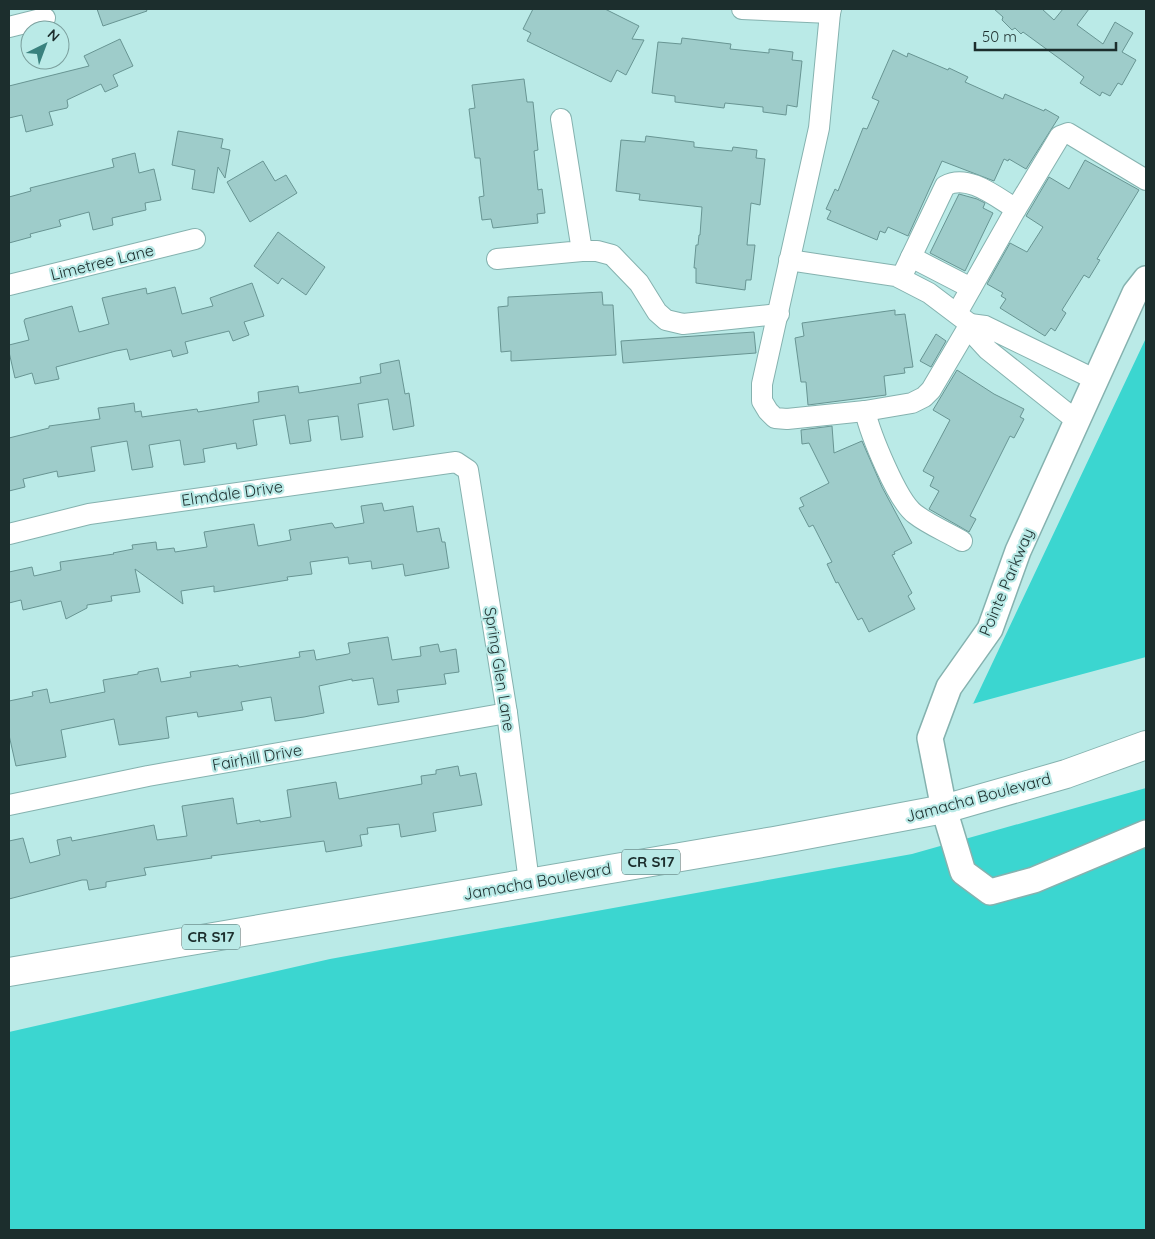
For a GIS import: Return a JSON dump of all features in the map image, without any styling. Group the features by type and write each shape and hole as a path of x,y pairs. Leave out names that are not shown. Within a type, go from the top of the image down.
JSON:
{"main road":[{"name":"Jamacha Boulevard","path":"9,972 774,841 944,809 1066,774 1146,745"}],"street":[{"path":"742,9 830,11 819,128 762,384 762,401 775,418 787,419 865,411 912,403 924,397 930,390 963,318 971,288 1060,136 1068,133 1146,180"},
{"path":"9,27 45,18"},
{"path":"562,119 582,251"},
{"path":"901,278 945,186 953,181 970,182 1016,209"},
{"name":"Limetree Lane","path":"9,285 195,239"},
{"path":"497,259 582,251 597,251 612,255 639,283 657,312 666,320 683,324 779,314"},
{"path":"911,257 971,288"},
{"path":"789,260 896,276 929,293 963,318 985,326 1096,380"},
{"name":"Pointe Parkway","path":"1146,279 1135,293 1018,552 990,629 949,687 930,738 944,809 963,872 990,892 1034,880 1146,833"},
{"path":"963,318 988,350 1077,421"},
{"path":"1012,370 1024,345"},
{"path":"865,411 869,428 904,502 914,514 962,541"},
{"name":"Elmdale Drive","path":"9,534 89,514 456,462"},
{"name":"Spring Glen Lane","path":"456,462 468,470 507,713 529,882"},
{"name":"Fairhill Drive","path":"9,805 148,776 507,713"}],"shaded area":[{"path":"1146,338 1146,657 973,704"},
{"path":"1146,788 1146,1230 9,1230 9,1032 330,959 912,854"}],"building":[{"path":"97,9 146,9 147,11 103,26"},
{"path":"533,9 605,9 639,26 632,39 644,40 626,75 617,70 611,82 527,41 531,33 523,29"},
{"path":"994,9 1042,9 1054,20 1063,9 1089,9 1077,25 1103,44 1115,22 1133,33 1122,52 1136,60 1122,85 1118,83 1110,96 1102,92 1100,96 1080,83 1084,77 1023,32 1021,34 1015,28 1012,30 1002,20 1003,17"},
{"path":"682,38 731,44 730,49 769,53 769,49 793,52 792,60 802,61 797,107 787,105 786,115 763,112 763,107 725,103 724,108 675,102 675,96 652,93 658,42 681,44"},
{"path":"120,39 133,66 113,75 118,86 105,92 101,84 67,100 67,108 49,112 53,125 26,132 22,115 9,118 9,86 89,66 84,56"},
{"path":"893,50 907,57 908,53 948,70 949,68 968,77 965,82 1003,99 1005,94 1044,111 1045,109 1059,117 1026,169 1009,159 1008,161 1004,159 994,181 942,161 908,236 888,227 885,233 880,231 877,240 827,219 831,211 826,209 835,189 838,191 863,128 867,129 879,101 872,98"},
{"path":"524,79 527,102 533,102 538,150 534,151 538,190 542,189 545,213 537,214 538,223 493,228 491,219 482,220 479,197 484,196 480,158 475,158 469,109 475,108 472,85"},
{"path":"178,131 223,139 221,148 230,150 225,178 218,167 214,193 192,189 195,170 172,165"},
{"path":"646,136 694,142 694,147 732,151 733,147 757,150 756,158 765,159 760,205 751,203 747,245 755,245 751,280 746,280 745,290 696,283 696,268 694,268 696,245 698,245 700,235 702,207 639,200 640,194 616,191 621,140 645,142"},
{"path":"135,153 139,173 154,169 161,200 145,203 146,210 112,218 113,225 93,230 89,212 59,220 61,226 30,234 31,237 9,243 9,197 31,191 30,188 114,167 112,159"},
{"path":"1085,160 1139,190 1097,259 1100,260 1089,278 1084,275 1062,310 1066,313 1055,331 1051,328 1045,336 1000,308 1006,299 1001,296 1003,293 987,284 1010,243 1027,252 1043,227 1026,216 1049,177 1069,189"},
{"path":"263,161 275,181 286,175 297,193 250,222 227,182"},
{"path":"959,194 985,203 983,208 993,213 965,271 930,253"},
{"path":"278,232 325,267 306,295 282,278 278,284 254,266"},
{"path":"252,283 264,316 244,322 249,335 233,341 229,331 185,342 188,353 173,357 171,350 130,360 127,349 116,351 56,367 59,379 35,384 32,373 15,378 9,345 29,340 25,319 72,306 79,332 109,324 102,298 146,288 147,294 175,287 182,314 213,306 210,298"},
{"path":"602,292 603,305 613,305 616,355 511,361 511,351 501,352 498,307 508,306 508,297"},
{"path":"895,310 895,315 905,314 913,367 904,368 905,373 884,376 886,395 808,405 806,382 801,382 795,338 804,336 802,323"},
{"path":"754,332 756,353 623,363 621,341"},
{"path":"936,334 946,341 931,367 920,361"},
{"path":"399,360 405,394 409,393 414,426 393,430 388,399 358,404 363,437 341,440 338,416 308,420 311,441 290,444 285,415 253,420 257,445 237,449 236,443 203,449 205,462 184,465 180,440 149,445 153,467 132,470 127,441 91,447 95,471 58,477 57,471 23,479 25,487 9,491 9,438 49,428 49,426 100,419 98,408 134,403 135,412 141,411 142,417 197,409 198,412 259,402 258,392 298,386 299,393 361,383 360,377 381,373 380,364"},
{"path":"957,370 994,394 1024,409 1020,417 1024,419 1014,438 1010,436 970,516 976,519 969,532 929,509 939,491 930,486 934,477 923,471 950,420 933,410"},
{"path":"832,426 834,453 862,441 882,487 912,543 894,552 895,554 892,555 912,593 908,596 915,609 869,632 862,618 858,620 838,582 836,583 827,564 832,562 813,525 809,527 799,508 804,506 800,498 829,483 809,443 802,444 801,430"},
{"path":"382,503 384,511 413,506 417,532 439,528 442,542 445,542 449,568 405,576 403,564 372,569 371,561 349,564 348,557 310,562 312,574 287,577 288,580 214,592 214,586 181,591 183,604 135,569 140,592 111,596 112,601 87,605 87,608 66,619 61,601 23,610 21,600 9,603 9,572 32,567 34,576 61,570 60,562 114,554 133,549 132,545 156,542 157,550 174,548 175,552 207,547 204,532 254,524 258,546 291,540 289,530 332,523 335,528 364,523 361,506"},
{"path":"388,637 392,660 421,656 420,647 438,644 440,652 456,649 459,672 444,674 446,684 397,690 399,702 378,705 373,678 352,681 352,679 319,686 324,713 304,717 275,721 271,697 241,702 243,710 198,717 197,712 166,717 169,738 119,745 114,719 61,730 66,757 16,766 9,735 9,701 33,696 32,692 47,689 50,703 105,692 103,680 138,674 138,672 158,668 161,682 191,677 190,672 238,665 239,667 300,657 299,652 314,650 316,660 348,654 350,653 348,643"},
{"path":"458,766 460,776 476,773 482,805 433,813 436,831 401,837 399,824 367,828 368,834 360,835 362,846 326,852 324,841 211,856 212,858 144,868 146,875 106,882 106,887 89,890 87,880 82,880 9,899 9,841 23,838 30,863 60,855 57,840 71,837 72,841 154,825 157,840 187,836 182,806 233,798 237,824 260,820 260,822 291,817 287,790 336,782 339,799 422,784 421,776 436,774 436,770"}]}
